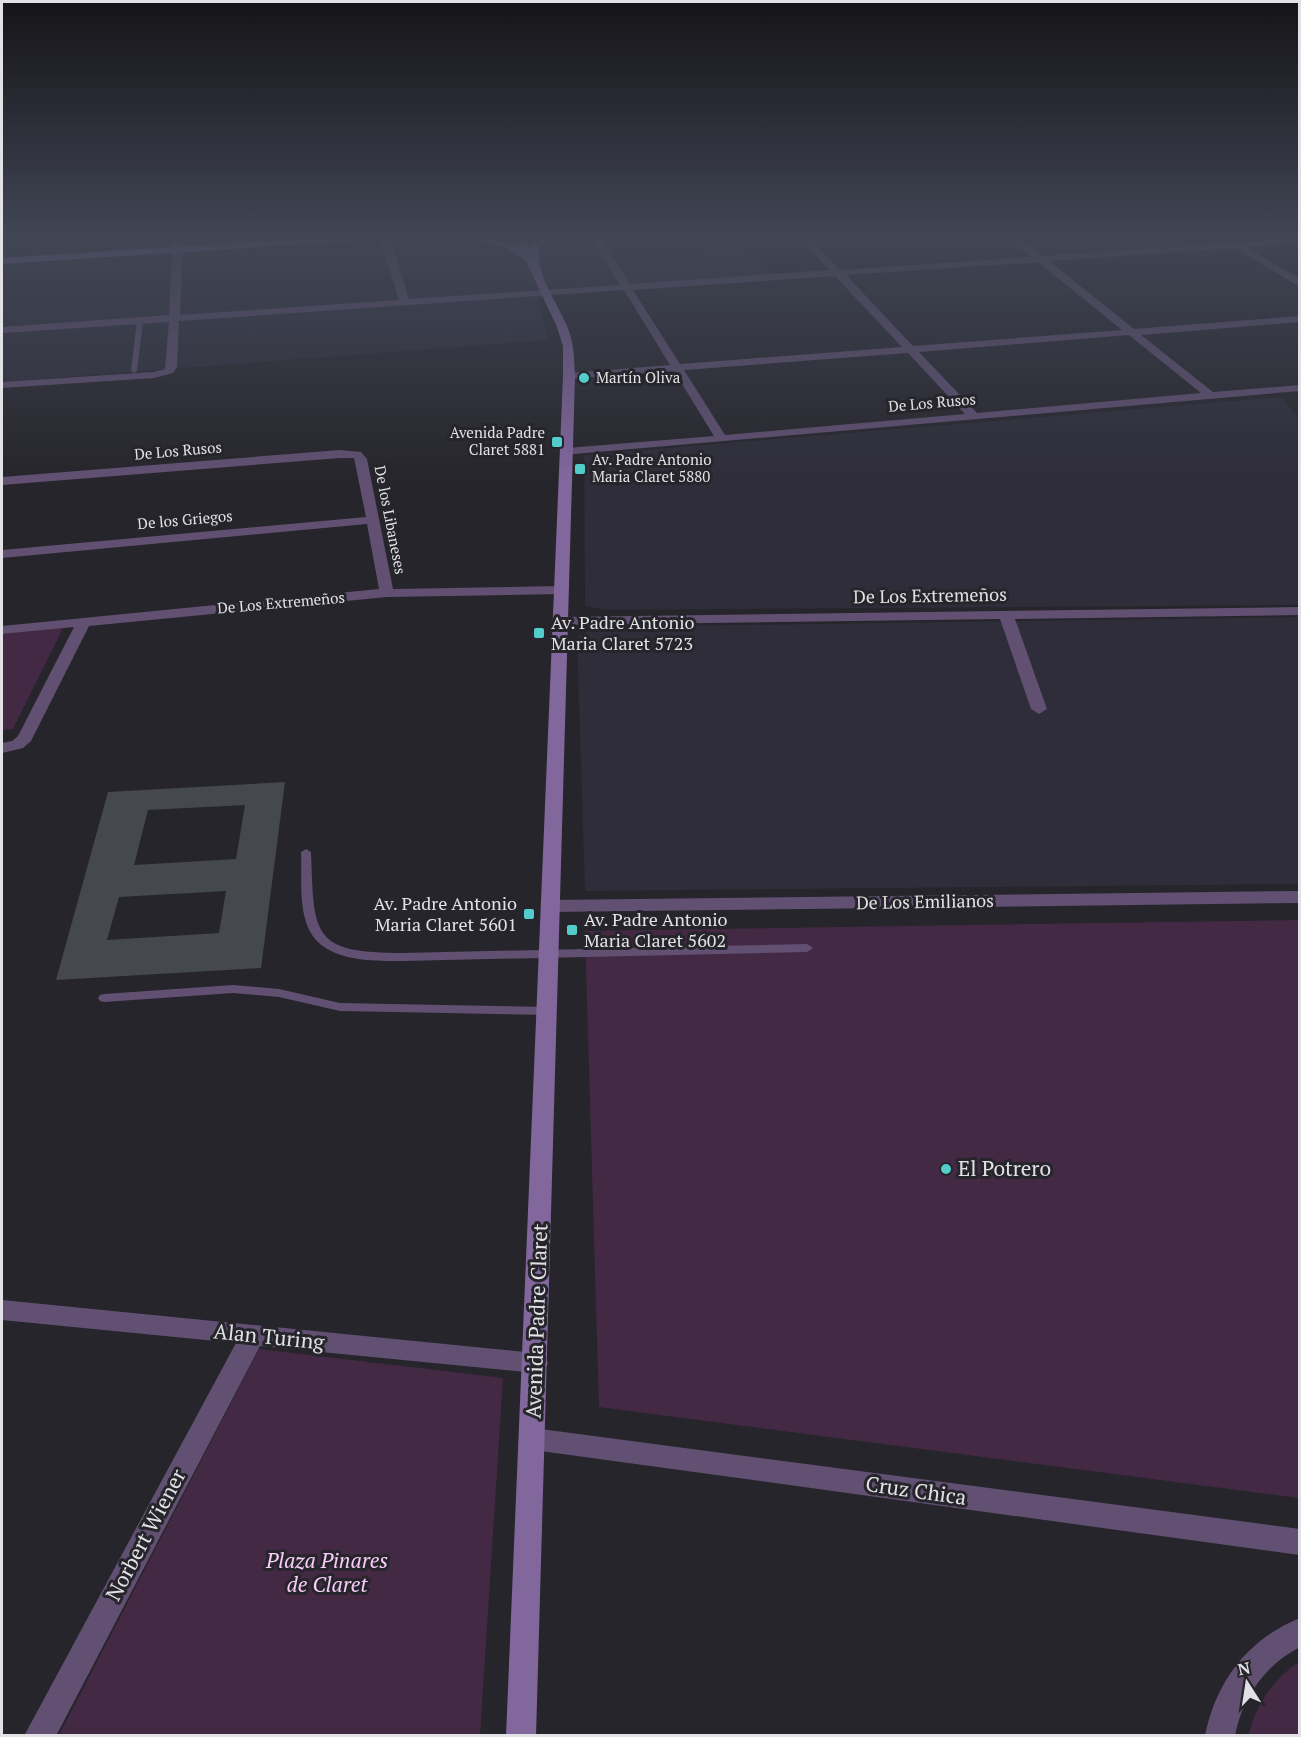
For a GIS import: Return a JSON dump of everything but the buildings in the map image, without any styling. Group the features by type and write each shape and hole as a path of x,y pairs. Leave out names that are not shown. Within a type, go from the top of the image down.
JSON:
{"main road":[{"path":"558,319 568,346 569,376 561,621"},
{"name":"Avenida Padre Claret","path":"521,1736 561,621"}],"street":[{"path":"2,330 174,319"},
{"path":"2,386 154,375 169,371 172,367 175,319"},
{"path":"647,319 722,439"},
{"path":"882,319 974,416"},
{"path":"1116,319 1210,396"},
{"path":"569,376 1298,319"},
{"name":"De Los Rusos","path":"567,452 1299,388"},
{"name":"De Los Rusos","path":"2,481 340,454 357,455"},
{"name":"De los Libaneses","path":"357,455 361,459 387,593"},
{"name":"De los Griegos","path":"2,554 372,520"},
{"name":"De Los Extremeños","path":"2,630 387,593 562,590"},
{"name":"De Los Extremeños","path":"561,621 1299,611"},
{"path":"1006,615 1039,709"},
{"path":"9,746 25,738 84,622"},
{"name":"De Los Emilianos","path":"550,906 1299,897"},
{"name":"Alan Turing","path":"2,1310 536,1363"},
{"name":"Norbert Wiener","path":"39,1736 253,1335"},
{"name":"Cruz Chica","path":"533,1439 1299,1542"},
{"path":"1220,1736 1229,1702 1243,1677 1261,1657 1282,1640 1299,1632"}],"lane":[{"path":"134,371 140,321"},
{"path":"306,852 310,922 316,935 330,945 350,953 377,957 807,948"},
{"path":"104,998 233,989 279,993 340,1007 548,1011"}],"shaded area":[{"path":"2,319 543,319 548,340 2,382"},
{"path":"1281,397 1299,419 1299,605 605,610 585,606 584,455"},
{"path":"1299,617 1299,884 585,891 577,637 595,627"}],"green space":[{"path":"63,628 13,729 2,730 2,634"},
{"name":"El Potrero","path":"1299,920 1299,1498 599,1407 585,931"},
{"name":"Plaza Pinares de Claret","path":"259,1349 503,1378 480,1735 59,1735"},
{"path":"1299,1662 1299,1735 1249,1735 1256,1714 1267,1694 1290,1668"}],"place":[{"name":"Martín Oliva","path":"584,378"},
{"name":"Avenida Padre Claret 5881","path":"557,442"},
{"name":"Av. Padre Antonio Maria Claret 5880","path":"580,469"},
{"name":"Av. Padre Antonio Maria Claret 5723","path":"539,633"},
{"name":"Av. Padre Antonio Maria Claret 5601","path":"529,914"},
{"name":"Av. Padre Antonio Maria Claret 5602","path":"572,930"},
{"name":"El Potrero","path":"946,1169"}]}
